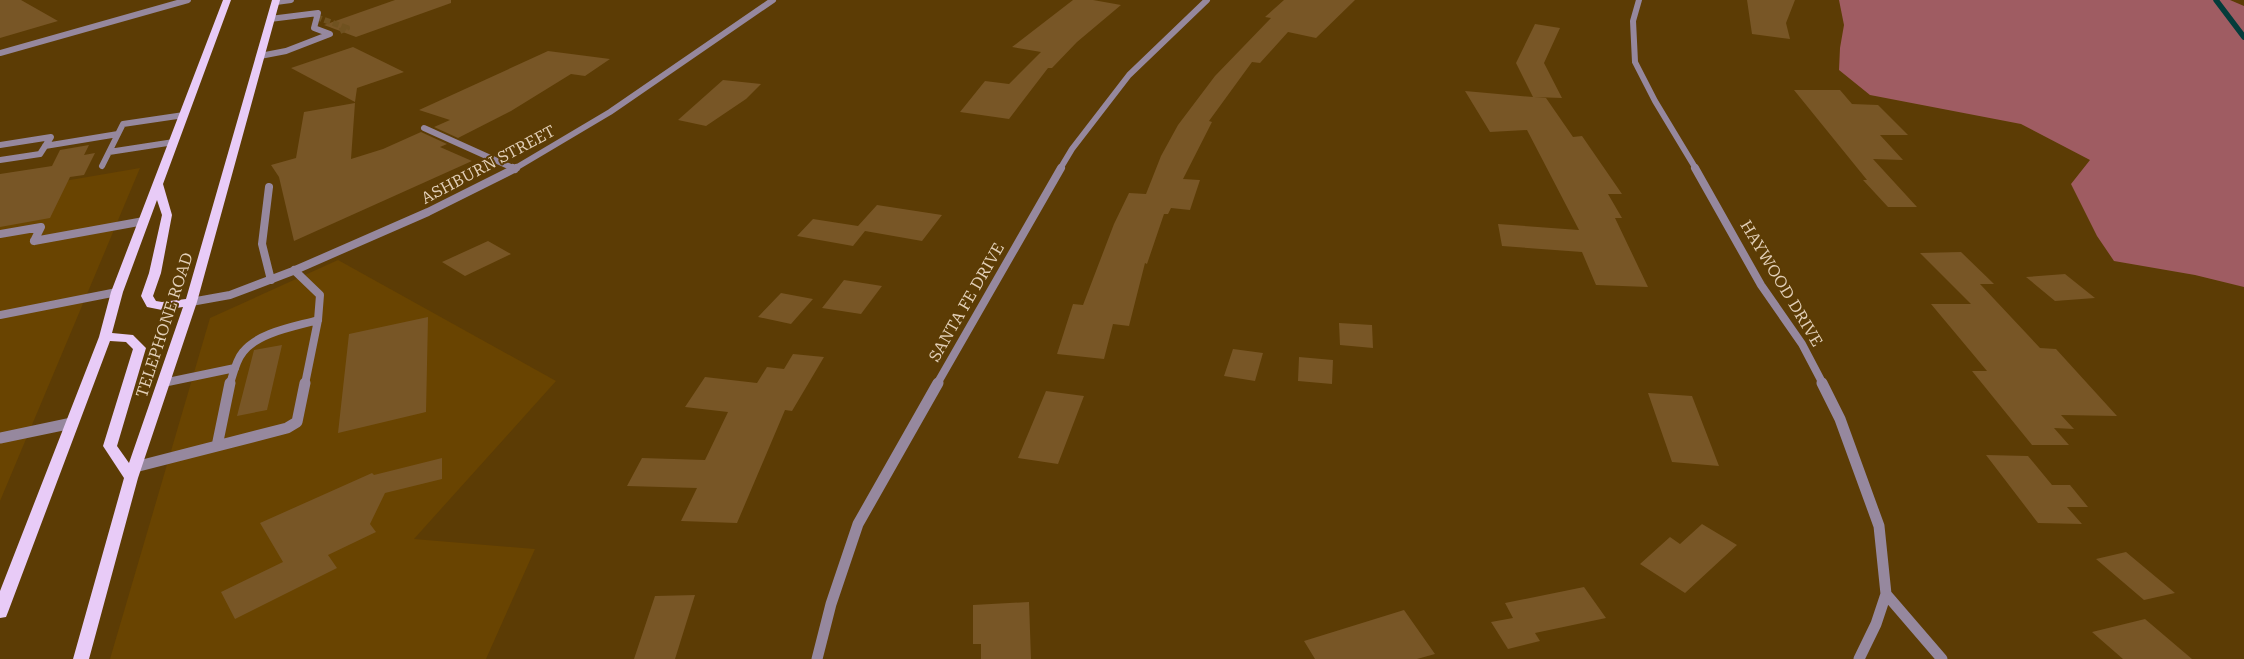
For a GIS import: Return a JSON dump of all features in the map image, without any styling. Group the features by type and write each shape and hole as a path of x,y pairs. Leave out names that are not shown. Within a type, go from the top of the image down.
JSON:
{"main road":[{"path":"0,612 105,337 117,292 227,0"},
{"name":"TELEPHONE ROAD","path":"81,659 133,473 191,302 276,1"},
{"path":"158,185 167,215 155,273 147,296 151,304 162,306 191,302"},
{"path":"105,337 129,338 140,348 110,446 133,473"}],"street":[{"path":"0,53 188,0"},
{"name":"ASHBURN STREET","path":"191,302 233,294 271,280 433,209 515,169 555,146 644,89 728,29 774,0"},
{"name":"SANTA FE DRIVE","path":"817,659 831,604 858,524 993,284 1072,149 1129,75 1207,0"},
{"name":"HAYWOOD DRIVE","path":"1639,0 1633,20 1635,62 1655,101 1761,284 1802,344 1840,419 1879,526 1886,594 1876,624 1859,659"},
{"path":"102,166 124,124 184,115"},
{"path":"424,128 515,169"},
{"path":"46,146 118,134"},
{"path":"0,145 51,137 40,154 0,160"},
{"path":"109,152 174,142"},
{"path":"270,187 262,244 271,280"},
{"path":"0,234 41,227 34,241 144,221"},
{"path":"133,473 217,446 287,428 297,422 318,320 320,295 294,270"},
{"path":"0,315 117,292"},
{"path":"217,446 235,368 242,351 255,343 318,320"},
{"path":"163,384 235,368"},
{"path":"0,438 72,423"},
{"path":"1886,594 1942,659"}],"lane":[{"path":"276,1 291,0"},
{"path":"260,56 286,51 332,34 314,28 318,13 270,18"}],"shaded area":[{"path":"1839,0 2230,0 2244,6 2244,287 2195,275 2114,261 2097,236 2071,184 2090,160 2021,124 1870,95 1839,70 1844,25"},
{"path":"140,168 0,501 0,192"},
{"path":"338,260 556,381 414,539 535,549 486,659 110,659 210,318"}],"building":[{"path":"0,0 21,0 58,21 0,38"},
{"path":"395,0 451,0 451,3 356,37 324,25"},
{"path":"1073,0 1093,0 1121,5 1077,42 1052,68 1048,68 1009,119 960,112 985,81 1009,84 1041,52 1012,47"},
{"path":"1284,0 1355,0 1316,38 1288,32 1260,63 1252,62 1209,121 1212,122 1183,179 1200,180 1190,210 1171,208 1168,214 1164,214 1147,264 1145,263 1129,326 1113,324 1104,359 1057,354 1073,304 1083,305 1114,224 1129,193 1146,194 1161,156 1178,125 1215,76 1271,18 1265,17"},
{"path":"1747,0 1795,0 1786,23 1790,39 1752,34"},
{"path":"1535,24 1560,28 1544,63 1562,98 1534,97 1546,98 1573,137 1582,136 1622,194 1608,194 1622,218 1615,218 1648,287 1596,285 1582,252 1502,246 1498,224 1579,230 1527,130 1490,132 1465,91 1533,97 1516,63"},
{"path":"353,47 404,72 357,88 355,102 291,68"},
{"path":"548,51 610,59 585,76 571,74 511,111 458,138 434,127 450,120 419,110"},
{"path":"723,80 761,84 746,99 706,126 678,120"},
{"path":"1794,90 1840,90 1852,104 1878,105 1908,135 1880,135 1903,160 1873,159 1917,207 1888,207 1863,180 1867,180"},
{"path":"355,103 351,159 383,149 421,132 447,144 440,147 472,161 294,241 279,177 271,165 296,158 304,112"},
{"path":"89,145 84,155 95,153 84,175 70,177 50,218 0,227 0,174 52,166 60,150"},
{"path":"877,205 942,215 922,241 865,231 853,246 797,236 813,219 858,226"},
{"path":"488,241 511,254 465,276 442,262"},
{"path":"1961,252 1994,284 1980,284 2040,348 2056,349 2117,416 2061,415 2074,429 2054,428 2069,445 2032,445 1972,371 1987,371 1931,304 1971,304 1920,253"},
{"path":"2065,274 2095,298 2055,301 2026,277"},
{"path":"844,280 882,286 861,314 822,308"},
{"path":"781,293 813,299 791,324 758,317"},
{"path":"428,317 426,412 338,433 349,334"},
{"path":"1339,323 1372,325 1373,348 1340,345"},
{"path":"282,345 267,410 237,416 254,350"},
{"path":"1233,349 1263,353 1255,381 1224,376"},
{"path":"793,354 824,357 792,411 785,410 737,523 681,521 697,488 627,486 642,458 705,460 728,412 685,407 705,377 757,383 767,367 784,369"},
{"path":"1299,357 1333,360 1332,384 1298,381"},
{"path":"1046,391 1084,396 1058,464 1018,458"},
{"path":"1648,393 1692,396 1719,466 1672,462"},
{"path":"1986,455 2028,456 2052,485 2070,485 2088,507 2067,507 2082,524 2038,523"},
{"path":"442,458 442,479 385,493 370,524 376,532 328,555 337,568 235,619 221,592 283,562 260,523 372,473 374,475"},
{"path":"1702,524 1737,545 1685,593 1640,564 1670,537 1680,544"},
{"path":"2126,552 2175,593 2144,600 2096,559"},
{"path":"1584,587 1606,618 1535,633 1540,641 1508,649 1491,622 1513,618 1505,603"},
{"path":"695,595 675,659 634,659 655,596"},
{"path":"1029,602 1031,659 981,659 981,644 973,644 973,605"},
{"path":"1404,610 1435,654 1417,659 1315,659 1304,641"},
{"path":"2145,619 2192,659 2123,659 2092,632"}],"waterway":[{"path":"2216,0 2244,37"}],"tunnel":[{"path":"316,17 347,28 340,31"}]}
